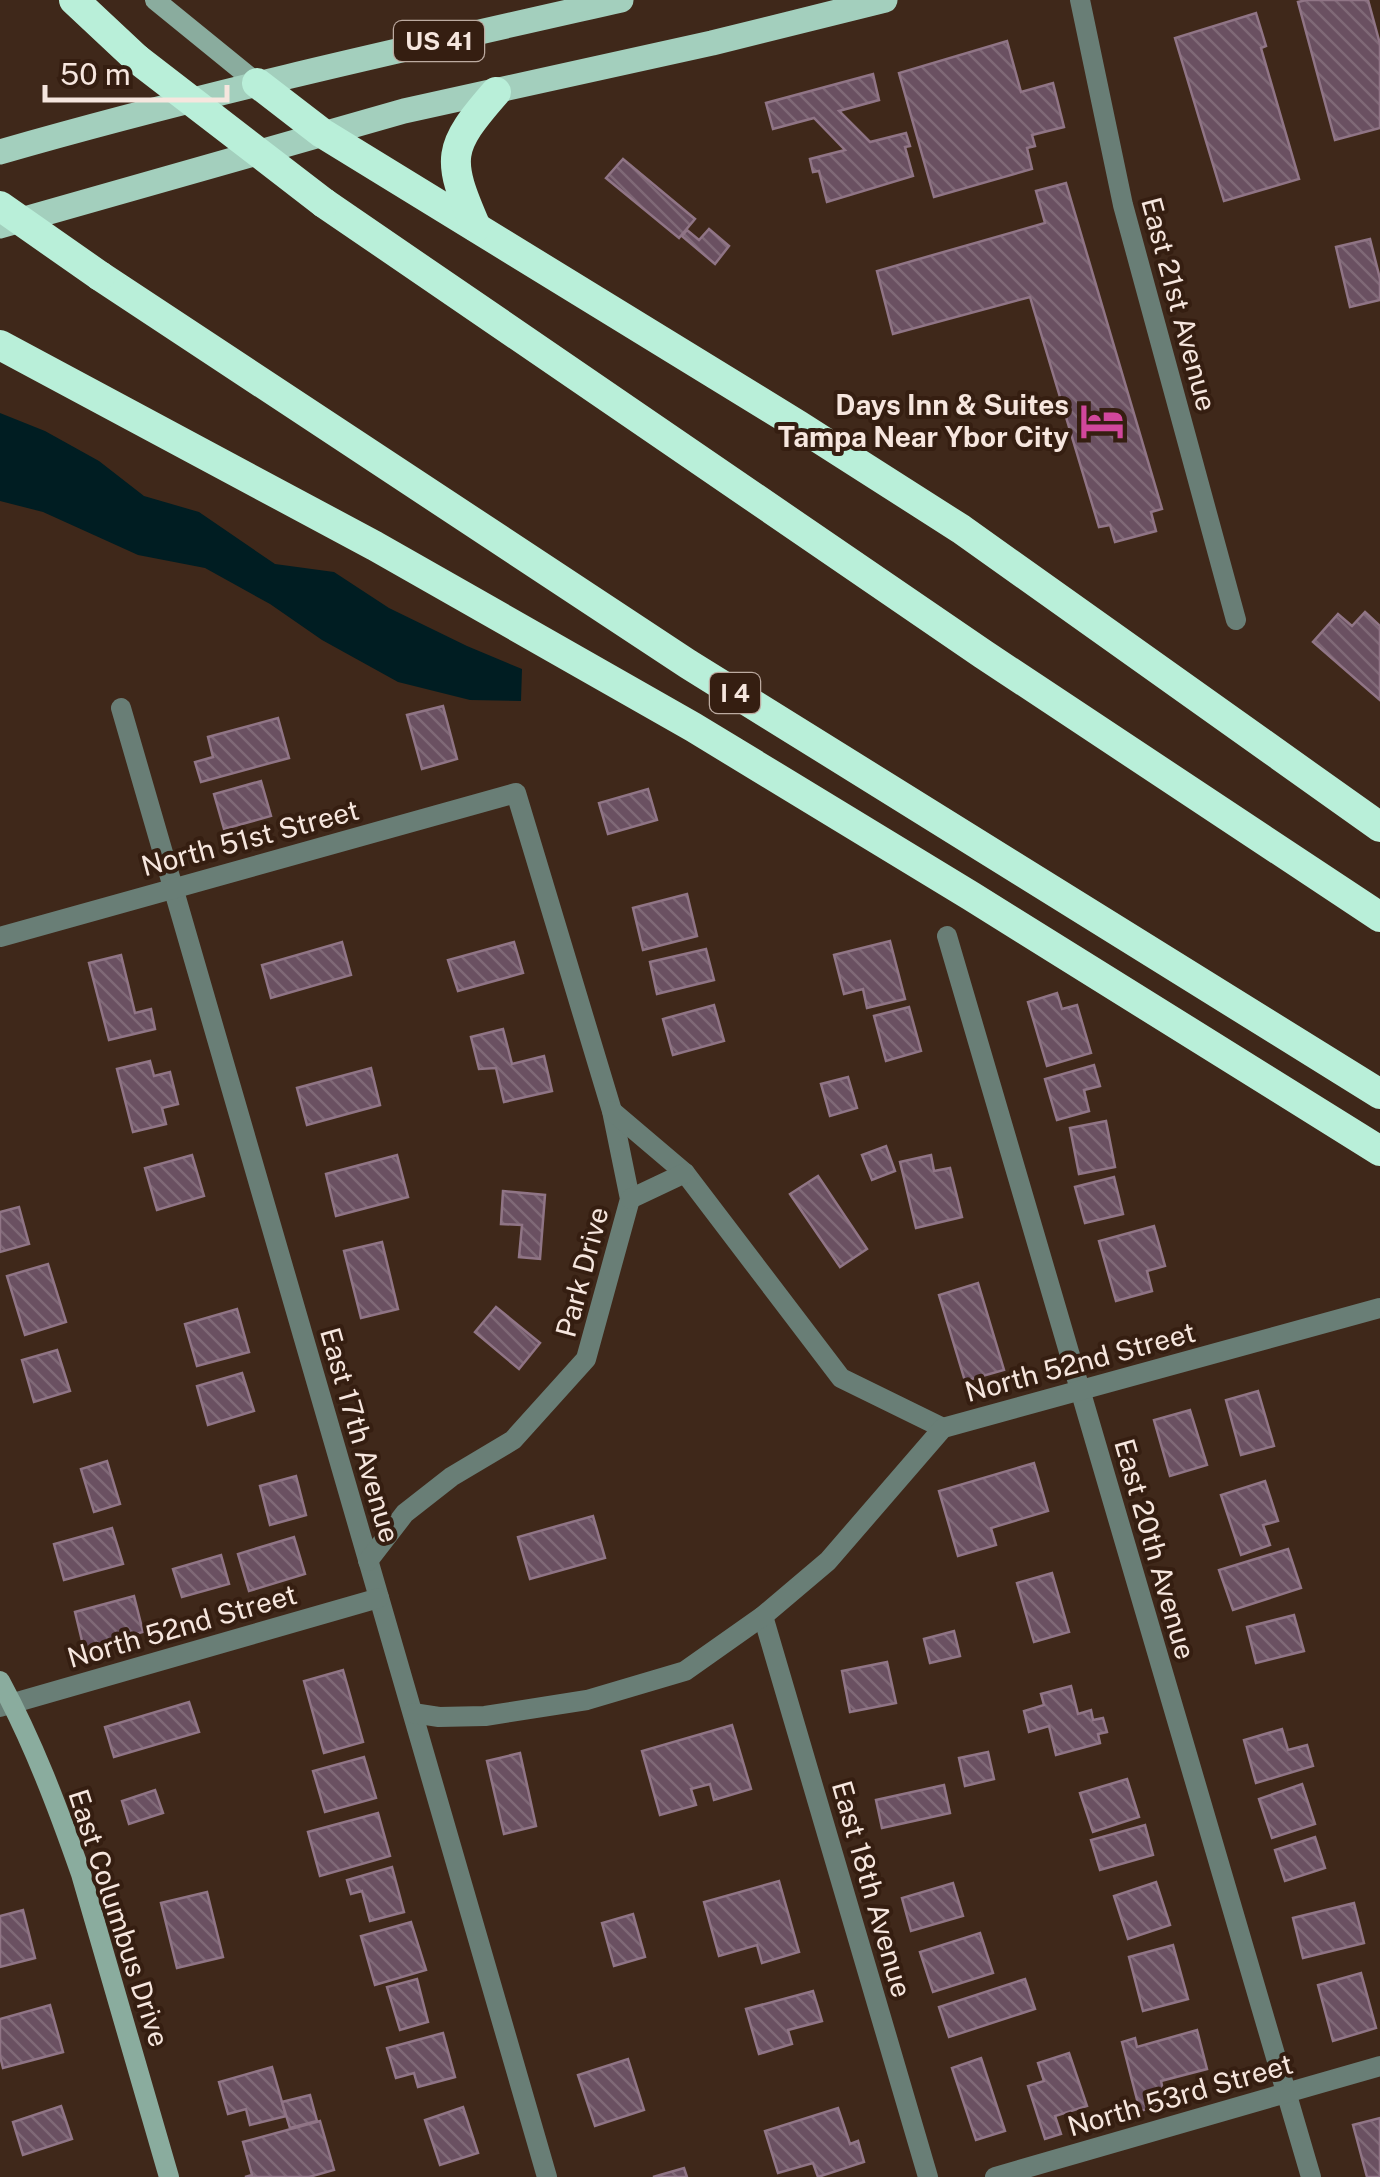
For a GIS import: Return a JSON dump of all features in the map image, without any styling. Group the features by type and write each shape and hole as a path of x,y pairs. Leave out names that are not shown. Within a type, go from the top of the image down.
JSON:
{"highway":[{"path":"74,0 137,59 324,203 983,654 1380,917"},
{"path":"257,83 322,133 961,529 1380,827"},
{"path":"476,227 458,184 456,149 468,123 496,92"},
{"name":"I 4","path":"0,206 688,664 1380,1094"},
{"path":"0,345 374,546 693,728 1380,1150"}],"main road":[{"path":"156,0 257,83"},
{"name":"US 41","path":"0,156 121,117 620,0"},
{"name":"US 41","path":"0,226 404,112 727,40 885,0"},
{"name":"East Columbus Drive","path":"0,1681 6,1706 52,1794 81,1874 170,2177"}],"street":[{"name":"East 21st Avenue","path":"1080,0 1123,205 1236,620"},
{"name":"East 17th Avenue","path":"121,708 547,2177"},
{"name":"North 51st Street","path":"0,937 516,793 612,1110"},
{"name":"East 20th Avenue","path":"947,936 1311,2177"},
{"path":"612,1110 686,1173 841,1378 943,1428"},
{"name":"Park Drive","path":"368,1561 405,1514 451,1477 513,1440 586,1359 630,1199 612,1110"},
{"name":"Park Drive","path":"630,1199 686,1173"},
{"name":"North 52nd Street","path":"413,1713 485,1716 587,1700 685,1671 763,1616 828,1561 943,1428 1380,1308"},
{"name":"North 52nd Street","path":"6,1706 379,1598"},
{"name":"East 18th Avenue","path":"763,1616 928,2177"},
{"name":"North 53rd Street","path":"995,2177 1380,2066"}],"water":[{"path":"0,413 45,431 99,461 144,496 199,512 275,564 334,572 389,608 522,669 521,701 470,700 398,682 205,568 138,555 43,512 0,501"}],"building":[{"path":"1368,0 1380,44 1380,128 1335,140 1298,2"},
{"path":"1256,13 1266,46 1261,48 1299,179 1224,201 1175,38"},
{"path":"1007,41 1021,92 1053,83 1064,127 1032,135 1035,146 1027,148 1032,169 934,197 899,73"},
{"path":"873,74 879,100 839,111 870,142 906,133 910,146 905,147 913,176 827,202 819,171 813,172 810,159 845,150 814,118 773,129 766,103"},
{"path":"623,159 695,219 679,238 606,178"},
{"name":"Days Inn & Suites Tampa Near Ybor City","path":"1066,183 1162,509 1151,512 1156,531 1115,542 1110,525 1099,527 1030,297 893,334 877,271 1045,223 1036,191"},
{"path":"709,229 729,246 715,264 682,236 687,230 699,240"},
{"path":"1370,239 1380,279 1380,300 1350,307 1336,247"},
{"path":"1365,612 1380,626 1380,700 1313,642 1338,614 1352,626"},
{"path":"443,706 457,759 422,769 407,715"},
{"path":"278,718 289,758 201,782 195,762 213,757 208,737"},
{"path":"261,781 271,816 224,829 214,794"},
{"path":"648,789 657,820 608,834 599,803"},
{"path":"687,894 697,936 643,950 633,908"},
{"path":"890,941 905,999 867,1008 863,989 844,994 834,955"},
{"path":"342,942 351,975 271,998 262,965"},
{"path":"514,942 523,973 458,991 448,960"},
{"path":"706,949 714,980 657,994 650,962"},
{"path":"121,955 135,1013 151,1009 155,1029 109,1040 89,963"},
{"path":"1057,993 1062,1009 1077,1005 1091,1053 1047,1066 1028,1002"},
{"path":"714,1005 724,1041 673,1055 663,1019"},
{"path":"909,1007 921,1051 886,1061 874,1016"},
{"path":"503,1029 512,1064 544,1056 552,1091 504,1102 496,1068 479,1069 471,1037"},
{"path":"150,1061 154,1076 170,1072 178,1104 162,1108 166,1124 133,1132 117,1069"},
{"path":"1094,1065 1100,1086 1084,1090 1089,1111 1057,1120 1045,1079"},
{"path":"371,1068 380,1105 307,1125 297,1088"},
{"path":"848,1077 857,1108 830,1116 821,1084"},
{"path":"1106,1121 1115,1167 1079,1174 1070,1128"},
{"path":"886,1146 895,1171 872,1180 862,1155"},
{"path":"192,1155 204,1196 157,1210 145,1168"},
{"path":"397,1155 408,1197 336,1216 326,1174"},
{"path":"931,1155 934,1171 950,1168 962,1217 916,1228 900,1162"},
{"path":"818,1176 867,1249 840,1267 790,1194"},
{"path":"1114,1177 1123,1214 1085,1223 1075,1187"},
{"path":"503,1191 545,1195 540,1259 519,1257 522,1225 501,1224"},
{"path":"19,1207 29,1244 0,1252 0,1212"},
{"path":"1154,1226 1165,1266 1147,1271 1152,1291 1116,1301 1099,1241"},
{"path":"382,1242 398,1309 361,1318 344,1251"},
{"path":"48,1264 66,1322 25,1335 7,1276"},
{"path":"978,1283 1004,1370 965,1381 939,1295"},
{"path":"496,1307 540,1343 519,1369 475,1332"},
{"path":"237,1309 249,1352 197,1366 185,1324"},
{"path":"57,1350 70,1391 34,1402 22,1360"},
{"path":"242,1373 254,1411 208,1425 197,1386"},
{"path":"1258,1391 1274,1446 1241,1455 1226,1400"},
{"path":"1190,1410 1207,1465 1170,1476 1154,1420"},
{"path":"107,1461 120,1504 94,1512 81,1469"},
{"path":"1034,1463 1048,1511 991,1528 996,1545 958,1556 939,1491"},
{"path":"296,1476 306,1515 270,1525 260,1486"},
{"path":"1265,1481 1278,1521 1263,1525 1270,1545 1241,1555 1221,1495"},
{"path":"593,1516 605,1558 530,1579 518,1537"},
{"path":"112,1528 123,1564 64,1580 54,1544"},
{"path":"294,1537 305,1574 249,1591 238,1554"},
{"path":"1288,1549 1301,1588 1233,1610 1219,1570"},
{"path":"221,1555 229,1584 182,1597 173,1569"},
{"path":"1052,1573 1069,1632 1034,1642 1017,1583"},
{"path":"134,1596 143,1632 84,1649 75,1612"},
{"path":"1294,1615 1304,1651 1256,1663 1247,1627"},
{"path":"954,1631 960,1656 930,1663 924,1639"},
{"path":"887,1662 896,1703 850,1712 842,1671"},
{"path":"343,1670 363,1742 324,1753 304,1681"},
{"path":"1071,1686 1078,1714 1091,1710 1093,1720 1103,1718 1107,1732 1098,1734 1100,1743 1056,1755 1049,1726 1029,1732 1024,1711 1044,1705 1041,1694"},
{"path":"189,1702 199,1732 114,1757 105,1727"},
{"path":"732,1725 751,1789 714,1800 710,1784 691,1789 696,1805 660,1815 642,1751"},
{"path":"1282,1729 1288,1750 1307,1745 1313,1766 1256,1783 1244,1740"},
{"path":"988,1752 994,1779 965,1786 959,1758"},
{"path":"520,1753 536,1826 504,1834 487,1761"},
{"path":"364,1757 376,1798 325,1812 313,1771"},
{"path":"1127,1779 1139,1817 1093,1832 1080,1793"},
{"path":"1302,1784 1315,1824 1272,1838 1259,1799"},
{"path":"944,1785 950,1813 882,1828 876,1800"},
{"path":"155,1790 163,1813 129,1824 122,1801"},
{"path":"378,1813 390,1856 320,1876 308,1832"},
{"path":"1145,1825 1153,1855 1100,1870 1091,1840"},
{"path":"1315,1837 1325,1868 1285,1881 1275,1850"},
{"path":"392,1867 404,1912 370,1921 362,1891 351,1894 347,1880"},
{"path":"779,1881 799,1952 762,1963 757,1945 719,1956 704,1902"},
{"path":"1156,1882 1170,1925 1128,1939 1114,1896"},
{"path":"953,1883 963,1916 911,1931 902,1898"},
{"path":"207,1892 223,1957 177,1968 161,1903"},
{"path":"1354,1903 1364,1943 1303,1958 1293,1918"},
{"path":"23,1910 35,1958 0,1967 0,1916"},
{"path":"633,1914 645,1957 614,1966 602,1923"},
{"path":"411,1922 426,1970 375,1985 361,1936"},
{"path":"980,1933 993,1973 933,1992 920,1952"},
{"path":"1173,1945 1188,1999 1143,2011 1129,1957"},
{"path":"1361,1973 1376,2028 1333,2041 1318,1985"},
{"path":"417,1979 428,2022 400,2030 387,1987"},
{"path":"1025,1979 1035,2009 949,2037 939,2007"},
{"path":"813,1991 822,2021 788,2030 792,2044 759,2054 746,2009"},
{"path":"50,2005 63,2052 3,2068 0,2019"},
{"path":"1197,2030 1207,2069 1161,2081 1166,2104 1140,2111 1122,2042 1135,2038 1137,2047"},
{"path":"443,2033 455,2077 418,2087 414,2073 396,2078 387,2048"},
{"path":"1069,2053 1087,2106 1055,2116 1061,2134 1045,2139 1028,2086 1044,2081 1038,2063"},
{"path":"981,2058 1005,2131 976,2140 952,2068"},
{"path":"628,2059 644,2110 595,2126 578,2075"},
{"path":"272,2067 286,2116 250,2125 246,2109 228,2114 219,2082"},
{"path":"310,2095 317,2121 290,2128 282,2102"},
{"path":"61,2106 72,2139 23,2155 13,2122"},
{"path":"463,2107 478,2153 440,2165 425,2120"},
{"path":"838,2108 850,2144 858,2141 864,2162 818,2177 813,2163 778,2173 765,2131"},
{"path":"1380,2118 1380,2177 1367,2177 1353,2125"},
{"path":"320,2121 334,2170 309,2177 245,2177 252,2175 243,2142"},
{"path":"684,2168 687,2177 653,2177"}],"place":[{"name":"Days Inn & Suites Tampa Near Ybor City","path":"1102,421"}]}
